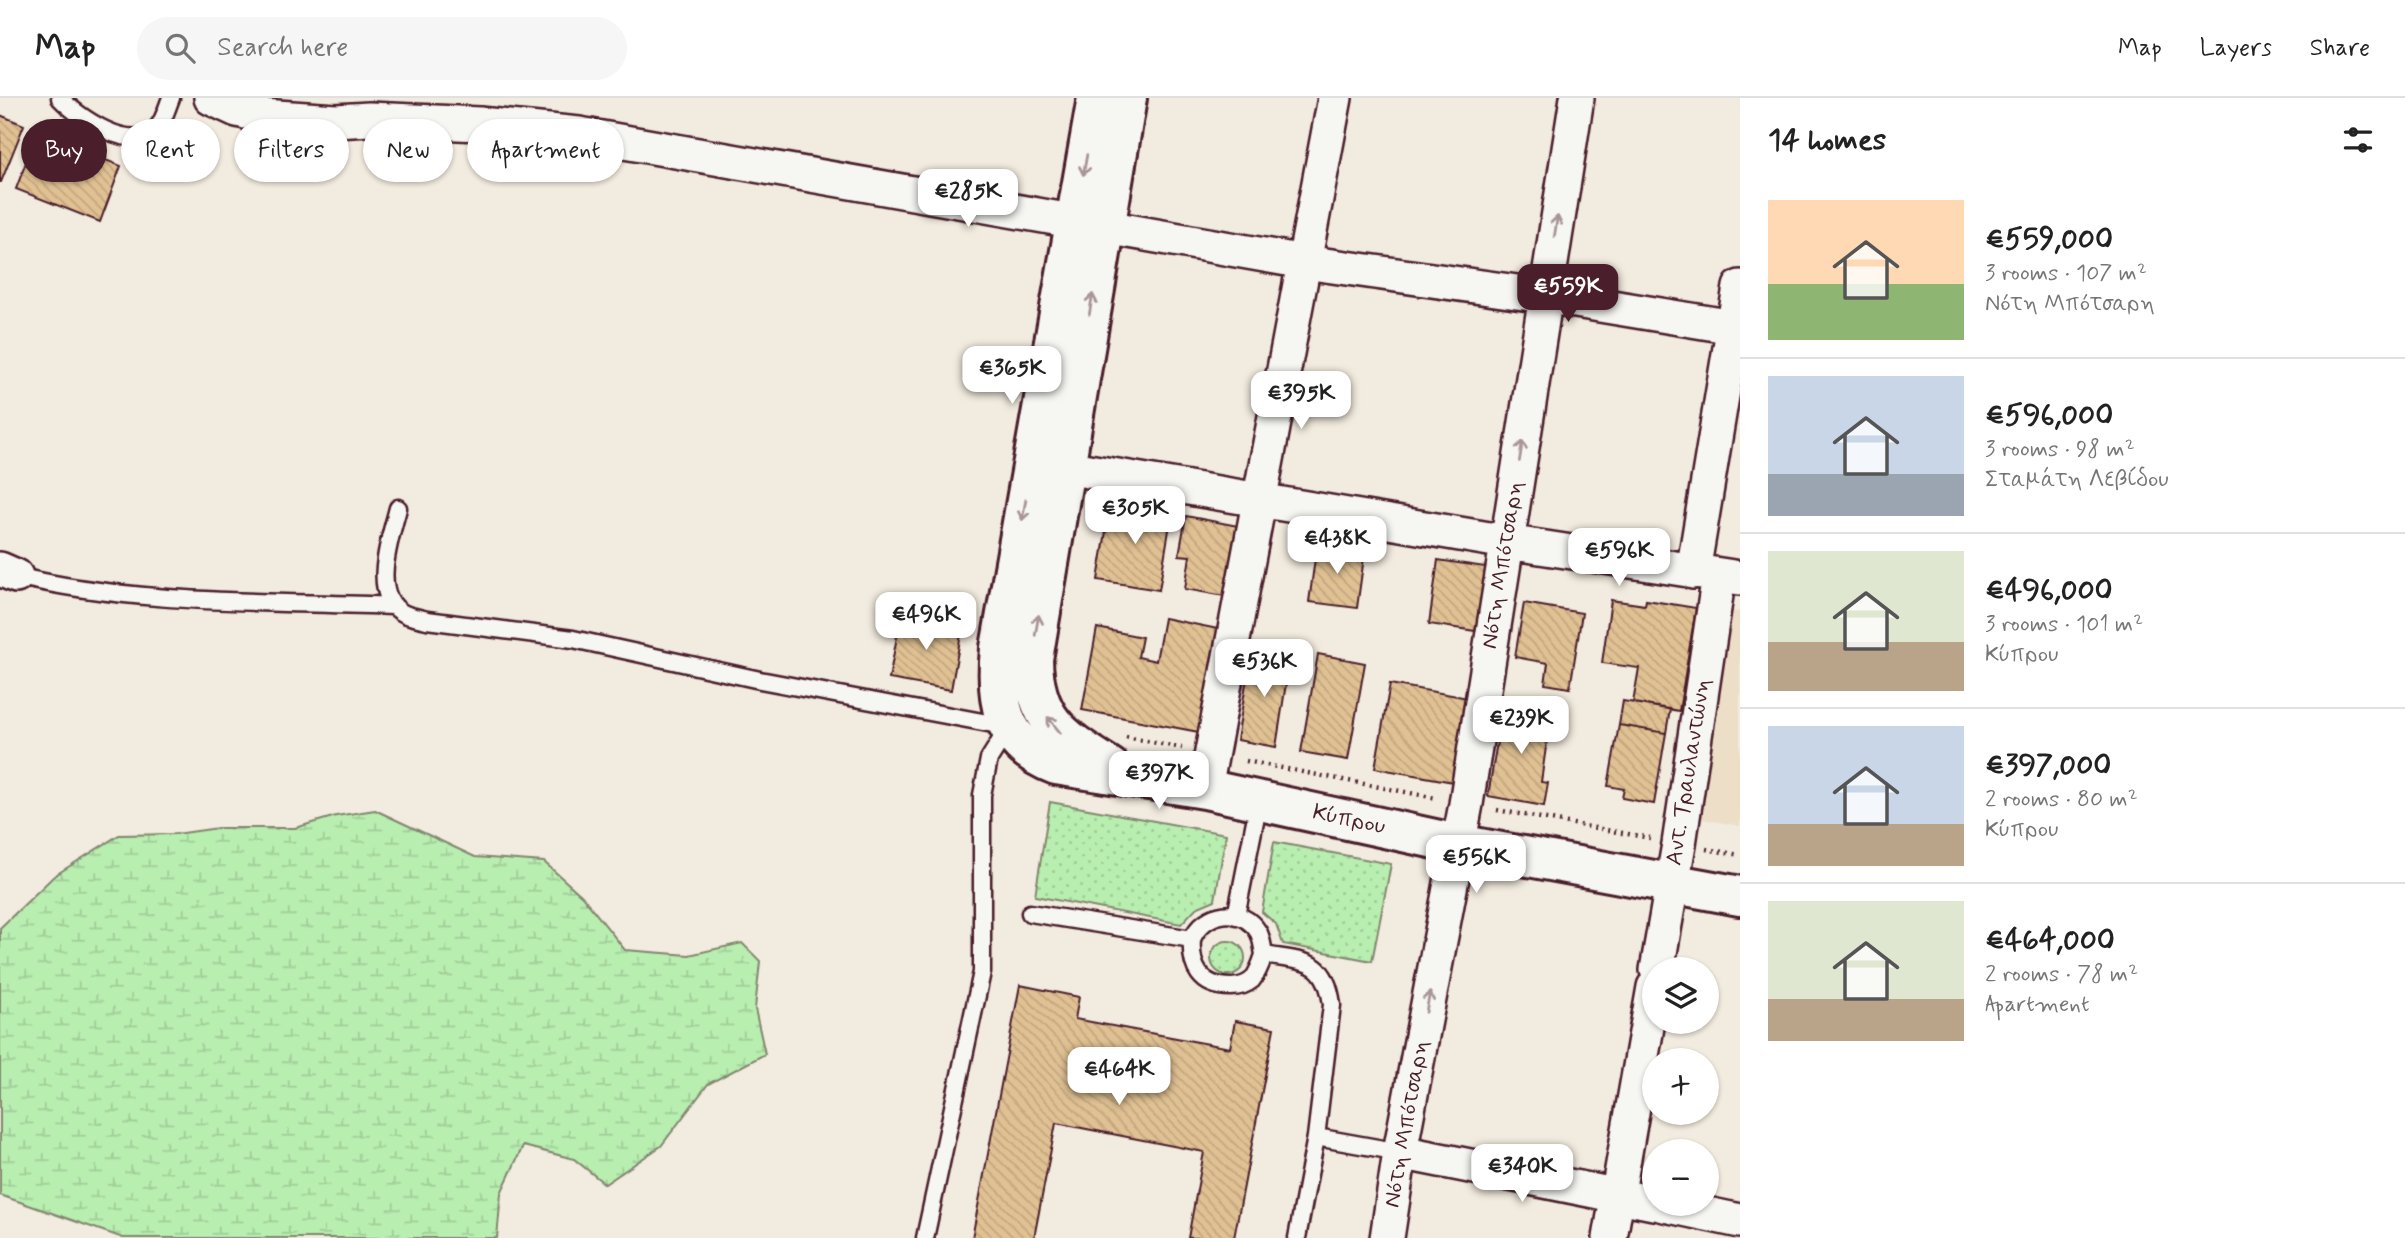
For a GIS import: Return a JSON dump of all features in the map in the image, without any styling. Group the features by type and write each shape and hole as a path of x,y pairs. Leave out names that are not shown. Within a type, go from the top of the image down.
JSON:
{"main road":[{"path":"1090,223 1097,98"},
{"path":"1005,718 997,684 1000,648 1048,464 1090,223 1127,98"},
{"name":"Κύπρου","path":"1048,464 1034,641 1033,671 1038,693 1045,714 1059,733 1124,775"},
{"name":"Κύπρου","path":"1005,718 1024,746 1055,765 1124,775 1208,771 1259,801 1458,844 1740,896"}],"street":[{"path":"1208,771 1335,98"},
{"name":"Νότη Μπότσαρη","path":"1387,1238 1400,1152 1458,844 1577,98"},
{"path":"230,102 262,116 336,121 369,119 480,124 579,134 1304,262 1545,296 1737,327"},
{"name":"Αντ. Τραυλαντώνη","path":"1659,957 1717,575 1740,287"},
{"path":"1048,464 1717,575"},
{"path":"1610,1238 1646,1034"},
{"path":"1400,1152 1642,1200"},
{"path":"1716,1216 1740,1221"}],"lane":[{"path":"60,98 74,113 90,124 132,138 147,136 158,127 171,98"},
{"path":"393,606 383,571 398,508"},
{"path":"8,573 80,590 393,606 405,614 427,620 573,639 760,680 1005,718 989,759 982,795 982,972 925,1238"},
{"path":"1236,916 1259,801"},
{"path":"1030,913 1192,939"},
{"path":"1219,914 1236,916 1249,923 1258,933 1264,955 1259,970 1252,980 1244,985 1221,986 1210,983 1194,966 1191,956 1192,939 1197,927 1210,917 1219,914"},
{"path":"1264,955 1310,964 1321,970 1329,985 1332,1006 1316,1137 1297,1238"},
{"path":"1316,1137 1400,1152"}],"path":[{"path":"1120,736 1208,771"}],"shaded area":[{"path":"1731,611 1740,612 1740,826 1697,818"}],"green space":[{"path":"1050,802 1226,834 1215,900 1196,908 1181,924 1035,896"},
{"path":"375,810 475,857 544,862 582,896 625,950 689,955 742,943 760,961 755,1009 765,1054 708,1084 661,1146 605,1184 574,1159 523,1146 501,1193 497,1238 123,1238 0,1195 0,928 54,876 119,835 176,834 218,828 295,828 336,816"},
{"path":"1274,842 1391,864 1372,961 1283,944 1276,924 1262,912"},
{"path":"1228,941 1240,946 1245,958 1240,970 1228,975 1216,970 1211,958 1216,946"}],"building":[{"path":"0,115 21,124 21,132 0,182"},
{"path":"107,160 121,166 100,222 16,189 21,176 21,182 107,182"},
{"path":"1111,501 1172,512 1159,590 1098,580"},
{"path":"1186,516 1238,526 1225,596 1185,589 1190,556 1179,555"},
{"path":"1317,544 1365,550 1357,608 1309,602"},
{"path":"1438,560 1492,568 1482,632 1429,624"},
{"path":"1611,600 1645,605 1646,600 1696,608 1679,711 1633,703 1639,668 1602,663"},
{"path":"1524,603 1582,613 1570,688 1545,684 1548,663 1515,657"},
{"path":"921,606 947,610 943,631 961,634 951,690 889,679 899,626 917,629"},
{"path":"1164,618 1218,629 1199,732 1082,710 1097,628 1142,637 1138,657 1156,661"},
{"path":"1251,652 1290,658 1276,747 1237,740"},
{"path":"1318,654 1365,663 1348,760 1301,752"},
{"path":"1390,684 1474,699 1459,783 1375,768"},
{"path":"1623,701 1670,709 1666,733 1619,725"},
{"path":"1503,706 1551,712 1541,782 1548,783 1544,806 1488,796"},
{"path":"1619,725 1666,733 1654,804 1622,798 1624,789 1608,786"},
{"path":"1020,985 1079,997 1075,1019 1230,1048 1235,1021 1274,1028 1234,1238 1188,1238 1204,1152 1056,1123 1034,1238 972,1238"}]}
